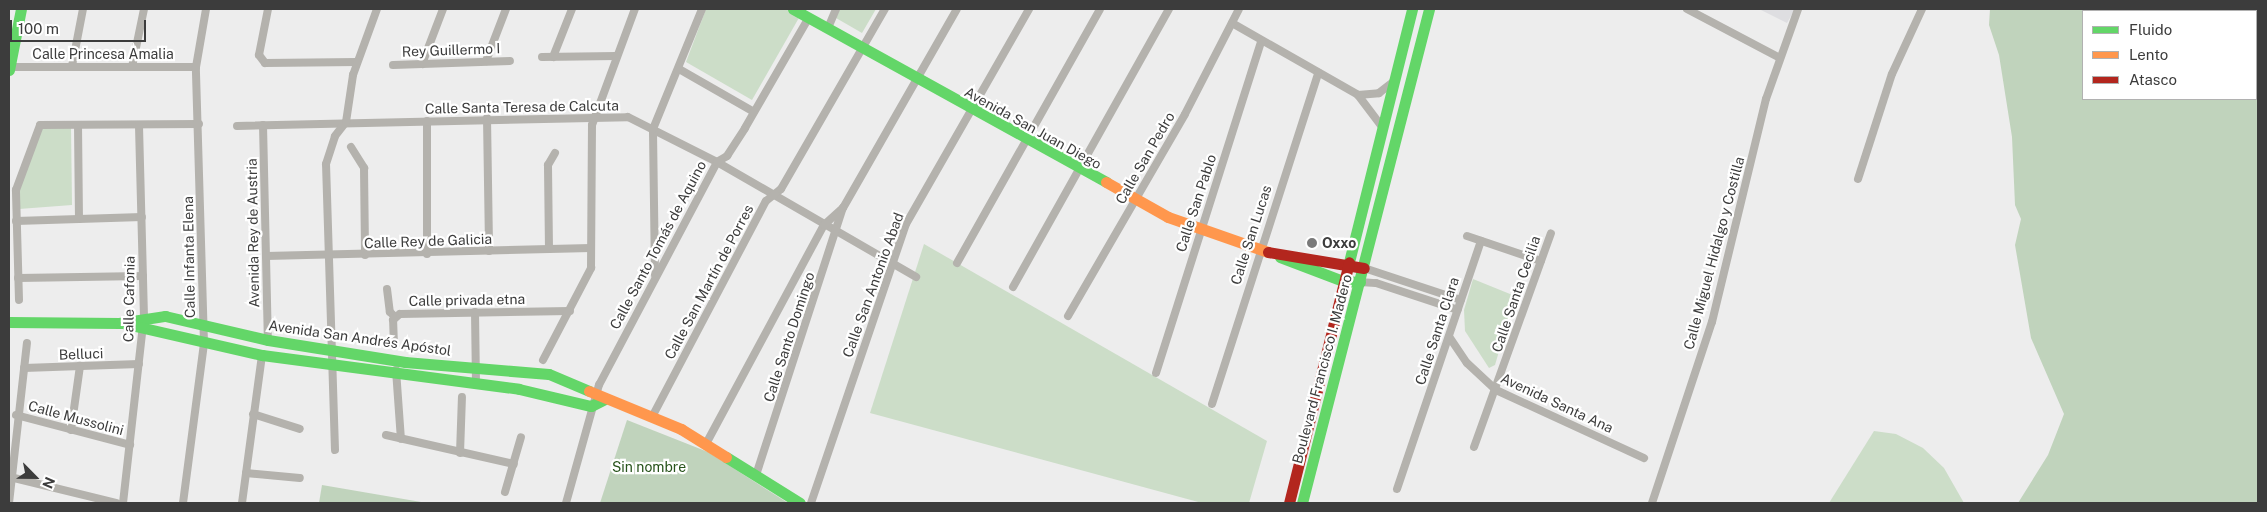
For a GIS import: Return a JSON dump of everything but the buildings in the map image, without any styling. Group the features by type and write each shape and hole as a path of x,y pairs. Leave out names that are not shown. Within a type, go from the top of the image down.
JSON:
{"street":[{"path":"9,68 21,9"},
{"path":"72,66 83,9"},
{"path":"132,67 144,9"},
{"name":"Calle Infanta Elena","path":"183,503 204,343 196,67 206,9"},
{"path":"268,9 259,55 270,64 357,62"},
{"path":"335,450 326,164 335,136 346,122 357,62 377,9"},
{"path":"422,64 443,9"},
{"path":"486,62 506,9"},
{"path":"553,57 572,9"},
{"path":"543,360 589,275 593,116 635,9"},
{"path":"656,277 653,129 702,9"},
{"name":"Avenida San Juan Diego","path":"793,9 971,111 1135,200 1200,230 1264,250 1343,281 1360,282"},
{"path":"828,28 836,9"},
{"name":"Calle San Martín de Porres","path":"652,417 766,200 774,195 885,9"},
{"name":"Calle Santo Domingo","path":"706,442 824,225 842,208 957,9"},
{"name":"Calle San Antonio Abad","path":"811,503 891,264 914,209 1029,9"},
{"path":"957,263 1100,9"},
{"path":"1014,287 1081,171 1169,9"},
{"name":"Calle San Pedro","path":"1068,316 1135,200 1239,9"},
{"name":"Boulevard Francisco I. Madero","path":"1289,503 1412,9"},
{"name":"Boulevard Francisco I. Madero","path":"1302,503 1364,268 1429,9"},
{"path":"1687,9 1778,57"},
{"name":"Calle Miguel Hidalgo y Costilla","path":"1652,503 1712,322 1778,57 1798,9"},
{"path":"1858,179 1892,74 1922,9"},
{"name":"Calle Santo Tomás de Aquino","path":"566,503 596,391 717,162 727,156 809,17"},
{"path":"1232,23 1358,95 1382,127"},
{"name":"Calle San Pablo","path":"1156,373 1261,41"},
{"path":"542,58 616,56"},
{"name":"Rey Guillermo I","path":"393,65 510,61"},
{"name":"Calle Princesa Amalia","path":"9,68 72,66 196,67"},
{"path":"679,68 754,112"},
{"name":"Calle San Lucas","path":"1212,404 1264,250 1318,73"},
{"path":"1358,95 1379,92 1393,82"},
{"name":"Calle Santa Teresa de Calcuta","path":"237,126 487,118 593,116 628,118 717,162 916,278"},
{"path":"487,118 489,251"},
{"path":"426,121 427,254"},
{"path":"19,300 16,190 40,125 199,124"},
{"path":"78,125 79,219"},
{"name":"Calle Cafonia","path":"123,503 144,330 139,125"},
{"name":"Avenida Rey de Austria","path":"264,125 268,340"},
{"path":"350,146 364,168 366,255"},
{"path":"549,249 548,165 555,153"},
{"name":"Calle Santo Domingo","path":"757,472 837,233 842,208"},
{"path":"16,221 142,217"},
{"name":"Calle Santa Cecilia","path":"1474,447 1551,233"},
{"path":"1467,236 1541,261"},
{"name":"Calle Santa Clara","path":"1397,489 1450,338 1481,242"},
{"name":"Calle Rey de Galicia","path":"266,256 427,254 591,248"},
{"name":"Avenida San Juan Diego","path":"1264,250 1364,268"},
{"path":"1364,268 1461,300"},
{"path":"18,278 143,276"},
{"path":"1360,282 1376,283 1458,310"},
{"path":"387,289 395,317"},
{"name":"Calle privada etna","path":"394,346 395,317 475,312 570,311"},
{"path":"475,312 476,384"},
{"name":"Avenida San Andrés Apóstol","path":"9,322 119,323 144,317 203,324 268,340 396,360 476,369 549,374 596,391"},
{"name":"Avenida San Andrés Apóstol","path":"119,323 262,355 476,384 591,406"},
{"name":"Avenida Santa Ana","path":"1450,338 1467,364 1496,390 1644,458"},
{"path":"9,503 16,415 27,343"},
{"path":"242,503 262,355"},
{"path":"396,360 401,439"},
{"name":"Belluci","path":"24,368 140,364"},
{"path":"71,430 80,366"},
{"path":"596,391 605,399 652,417 706,442 757,472 800,503"},
{"path":"460,452 462,397"},
{"path":"591,406 605,399"},
{"path":"253,414 300,429"},
{"name":"Calle Mussolini","path":"16,415 130,445"},
{"path":"386,435 514,464"},
{"path":"505,492 521,437"},
{"path":"246,473 300,478"},
{"path":"10,477 117,503"}],"shaded area":[{"path":"1759,9 1795,9 1787,23"}],"green space":[{"path":"706,9 786,9 800,16 752,100 686,62"},
{"path":"840,9 876,9 862,33 836,18"},
{"path":"1990,9 2258,9 2258,503 2018,503 2048,455 2064,414 2031,338 2015,245 2021,219 2015,205 2012,137 1999,55 1989,25"},
{"path":"40,126 71,126 72,205 19,209 19,190"},
{"path":"924,244 1267,441 1249,503 1202,503 870,413"},
{"path":"1473,279 1515,296 1495,365 1489,368 1465,331 1464,310"},
{"name":"Sin nombre","path":"627,420 708,452 788,503 600,503"},
{"path":"1874,431 1896,434 1923,448 1944,468 1964,503 1829,503"},
{"path":"322,485 427,503 319,503"}],"traffic: fast":[{"path":"9,70 21,9"},
{"path":"793,9 1106,182"},
{"path":"1349,262 1412,9"},
{"path":"1302,503 1429,9"},
{"path":"1280,257 1343,281 1360,282"},
{"path":"9,322 119,323 165,316 268,340 405,362 549,374 589,391"},
{"path":"122,323 262,355 519,389 591,406 605,399"},
{"path":"726,457 800,503"}],"traffic: slow":[{"path":"1106,182 1168,217 1268,252"},
{"path":"589,391 681,429 726,457"}],"traffic: jam":[{"path":"1268,252 1364,268"},
{"path":"1289,503 1349,262"}],"place":[{"name":"Oxxo","path":"1312,243"}]}
